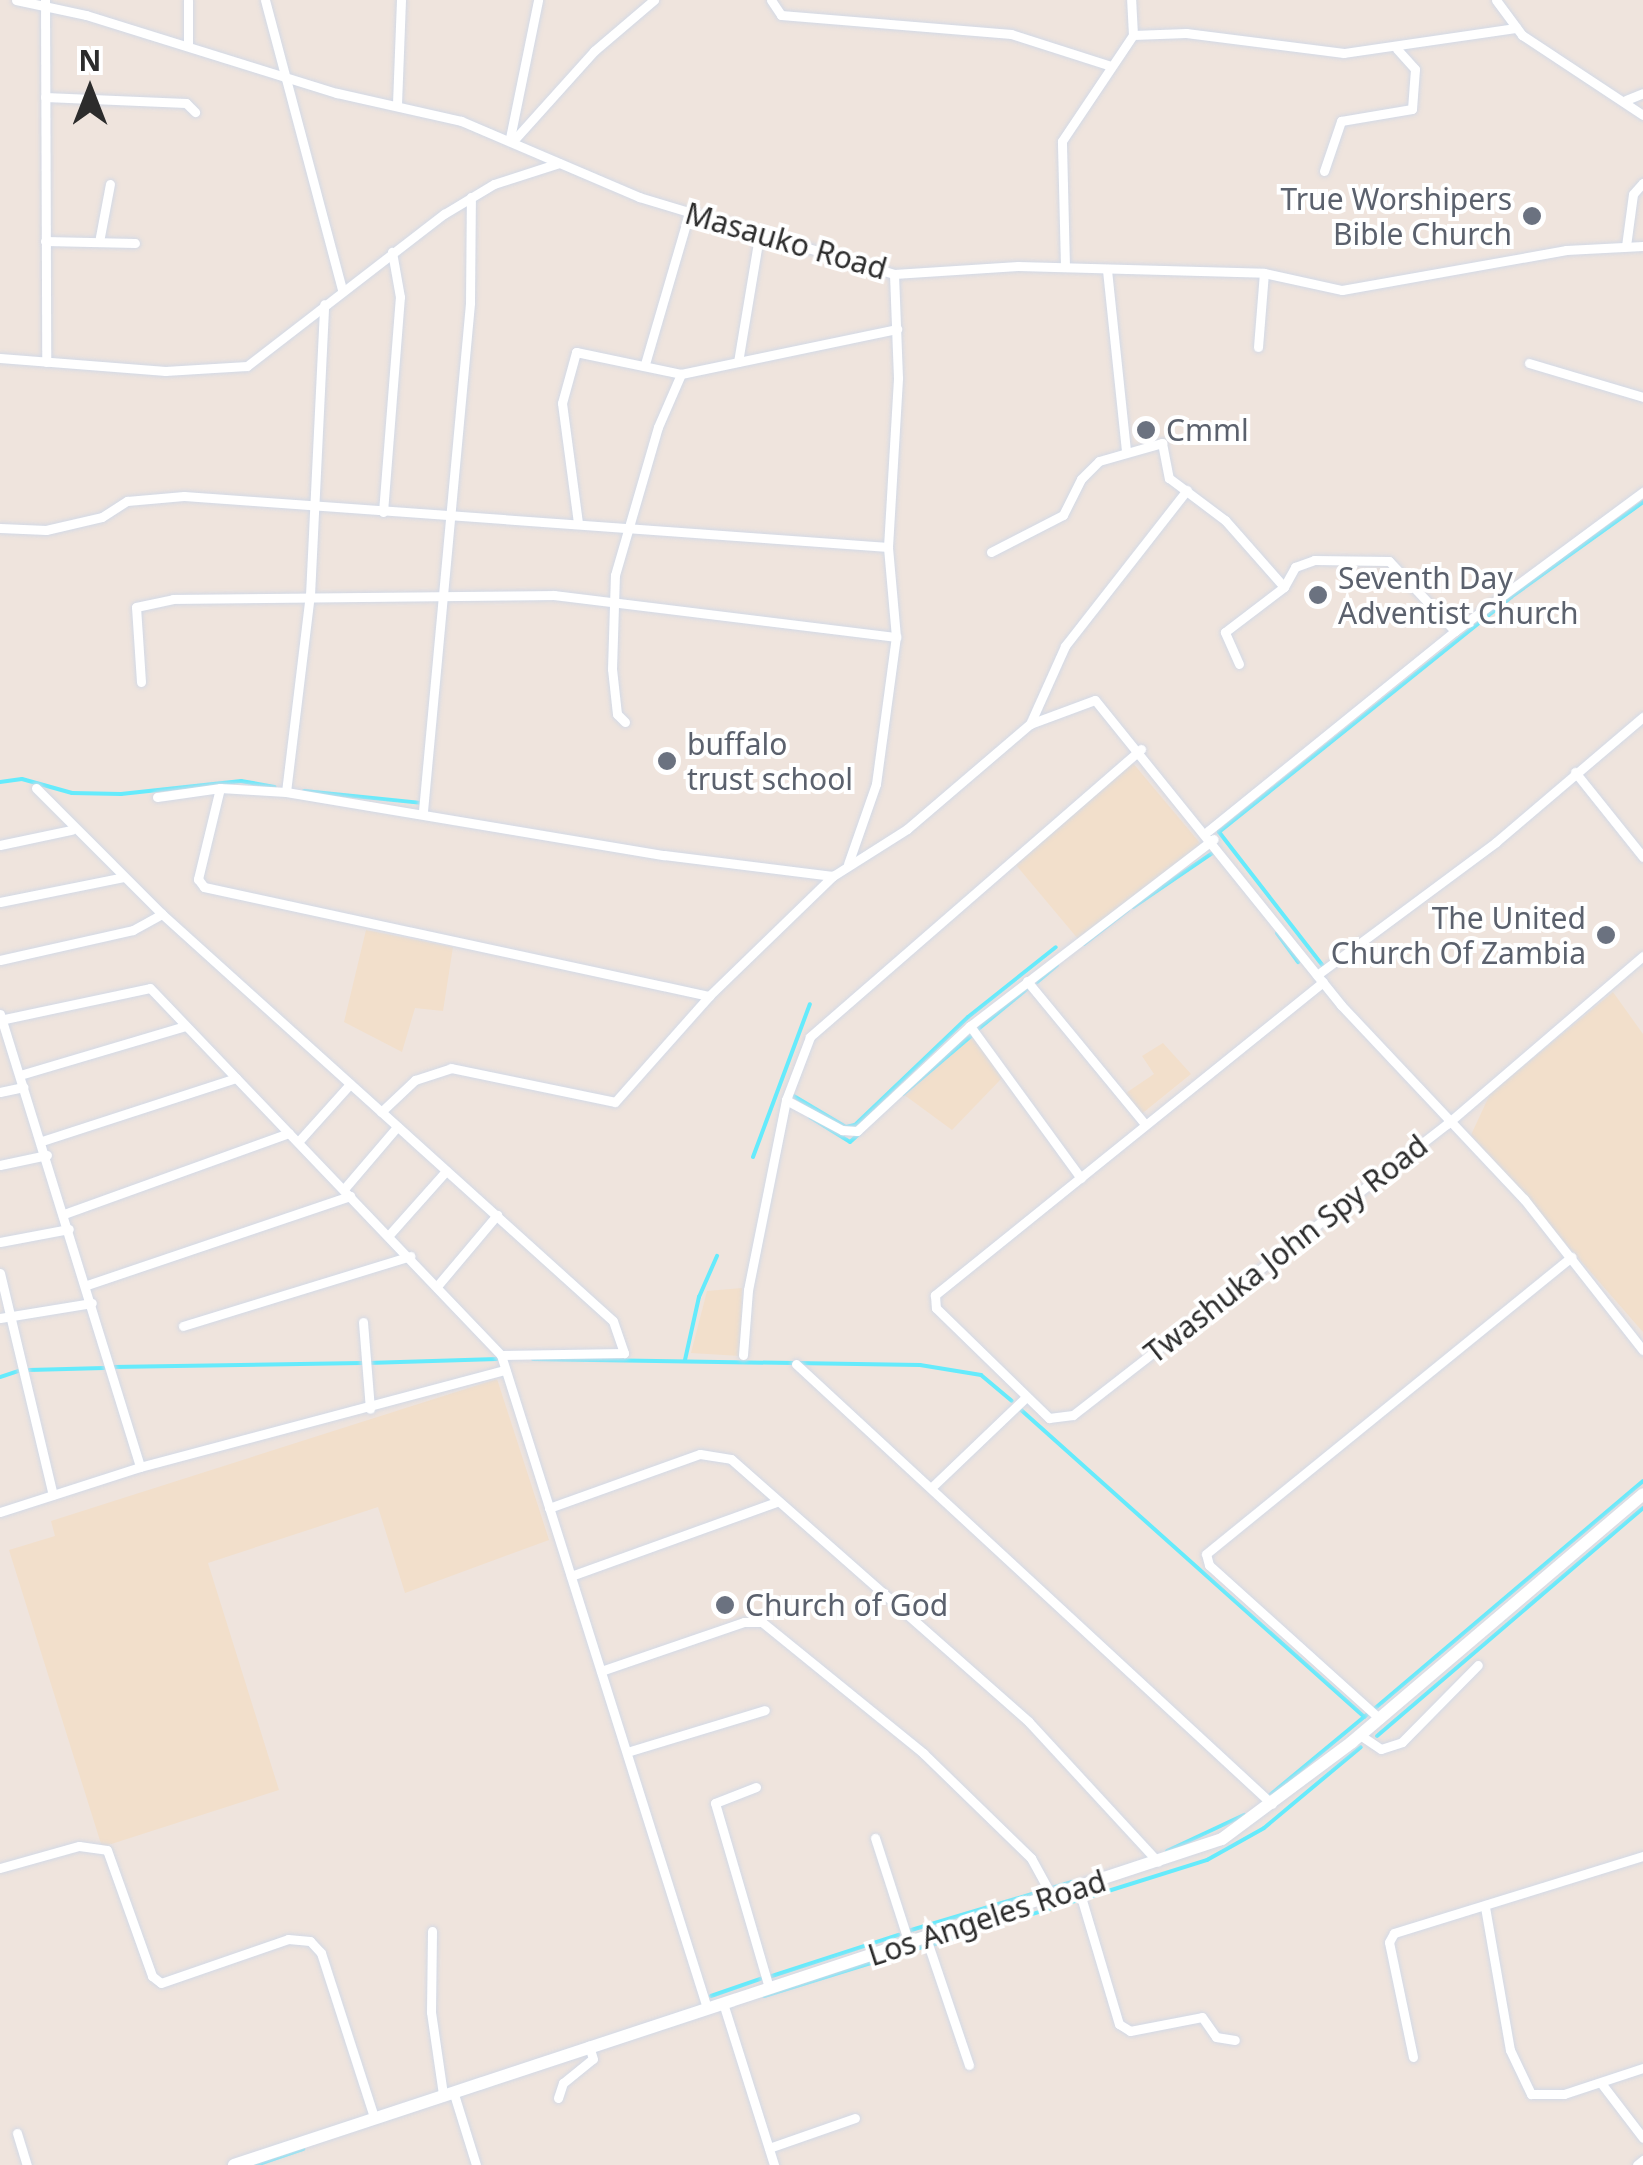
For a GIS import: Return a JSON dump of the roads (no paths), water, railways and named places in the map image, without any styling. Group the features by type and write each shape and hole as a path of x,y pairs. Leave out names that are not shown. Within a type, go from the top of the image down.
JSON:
{"main road":[{"name":"Los Angeles Road","path":"234,2165 589,2046 1080,1891 1222,1839 1274,1806 1643,1494"}],"street":[{"name":"Masauko Road","path":"16,0 45,2 286,79 396,104 512,139 559,163 689,214 894,274 1065,267 1264,273 1342,290 1528,256 1643,246"},
{"path":"188,0 188,45"},
{"path":"265,0 342,289"},
{"path":"396,104 401,0"},
{"path":"512,139 538,0"},
{"path":"512,139 584,61 654,0"},
{"path":"771,0 781,15 1011,34 1111,66"},
{"path":"1065,267 1062,141 1133,35 1131,0"},
{"path":"1496,0 1516,28 1626,100 1643,116"},
{"path":"45,2 46,362"},
{"path":"1133,35 1186,34 1344,52 1397,49 1516,28"},
{"path":"1324,170 1341,121 1412,109 1415,69 1397,49"},
{"path":"1626,100 1643,93"},
{"path":"45,96 186,102 194,112"},
{"path":"0,358 165,371 247,366 342,289 472,196 559,163"},
{"path":"99,242 110,184"},
{"path":"1626,246 1632,194 1643,184"},
{"path":"423,811 470,302 472,196"},
{"path":"646,364 689,214"},
{"path":"738,362 759,237"},
{"path":"46,240 136,242"},
{"path":"383,512 400,298 392,252"},
{"path":"1107,270 1126,452"},
{"path":"1258,347 1264,273"},
{"path":"848,864 876,784 896,638 888,547 897,329 894,274"},
{"path":"286,792 310,595 324,304"},
{"path":"578,523 562,411 571,356 582,351 680,374 897,329"},
{"path":"1530,363 1643,397"},
{"path":"625,722 613,689 612,605 627,525 680,374"},
{"path":"991,552 1051,524 1089,469 1126,452 1162,442 1165,473 1225,520 1284,587"},
{"path":"1030,724 1064,646 1187,490"},
{"path":"786,1100 842,1130 857,1132 970,1026 1211,835 1455,632 1643,492"},
{"path":"0,528 66,527 141,499 315,504 888,547"},
{"path":"1238,664 1223,636 1284,587 1304,562 1389,561 1455,632"},
{"path":"141,682 138,603 310,595 554,595 896,638"},
{"path":"380,1112 416,1080 450,1068 616,1102 709,996 833,876 907,829 1030,724 1089,698 1141,749 1320,979 1447,1124 1571,1256 1643,1350"},
{"path":"970,1026 1081,1178 1320,979 1496,842 1643,717"},
{"path":"743,1355 748,1290 786,1100 810,1037 1141,749"},
{"path":"1575,772 1643,857"},
{"path":"36,788 72,830 162,914 613,1321 624,1353 501,1355"},
{"path":"220,788 198,879 204,887 709,996"},
{"path":"156,797 220,788 286,792 423,811 664,855 833,876"},
{"path":"0,844 72,830"},
{"path":"0,902 124,877"},
{"path":"0,960 132,930 162,914"},
{"name":"Twashuka John Spy Road","path":"1081,1178 933,1300 1048,1418 1068,1418 1447,1124 1643,956"},
{"path":"1027,981 1145,1124"},
{"path":"140,1468 47,1155 1,1018 143,985 410,1256 501,1355 708,2008"},
{"path":"20,1075 185,1026"},
{"path":"42,1141 236,1078"},
{"path":"298,1142 350,1084"},
{"path":"0,1092 23,1087"},
{"path":"86,1285 347,1192 397,1127"},
{"path":"64,1214 289,1132"},
{"path":"0,1164 47,1155"},
{"path":"389,1235 446,1171"},
{"path":"438,1285 497,1215"},
{"path":"0,1242 69,1229"},
{"path":"183,1326 410,1256"},
{"path":"1380,1719 1209,1565 1206,1554 1571,1256"},
{"path":"0,1273 5,1317 53,1495"},
{"path":"5,1317 92,1303"},
{"path":"363,1322 370,1409"},
{"path":"796,1364 1274,1806"},
{"path":"0,1512 140,1468 506,1370"},
{"path":"932,1486 1026,1397"},
{"path":"549,1508 710,1453 731,1459 1029,1722 1158,1862"},
{"path":"571,1576 777,1502"},
{"path":"601,1672 744,1622 762,1622 935,1765 1031,1858 1053,1898"},
{"path":"1360,1735 1381,1749 1402,1742 1478,1665"},
{"path":"627,1752 766,1710"},
{"path":"756,1787 714,1803 769,1988"},
{"path":"875,1838 909,1943"},
{"path":"0,1855 1,1867 80,1846 107,1850 152,1976 160,1983 288,1940 310,1940 321,1954 374,2117"},
{"path":"1413,2058 1390,1936 1643,1856"},
{"path":"1080,1891 1120,2024 1130,2030 1202,2017 1216,2037 1236,2040"},
{"path":"1485,1906 1517,2075 1531,2094 1601,2083 1643,2068"},
{"path":"432,1931 431,2012 448,2092 476,2165"},
{"path":"926,1938 969,2065"},
{"path":"723,2003 774,2165"},
{"path":"558,2098 563,2083 592,2059 589,2046"},
{"path":"1601,2083 1643,2138"},
{"path":"769,2148 856,2118"},
{"path":"17,2133 28,2165"},
{"path":"1637,2165 1643,2160"}],"waterway":[{"path":"1323,966 1219,832 1511,597 1643,502"},
{"path":"0,782 22,779 72,793 121,794 241,781 274,787"},
{"path":"304,791 423,803"},
{"path":"1133,907 1214,852"},
{"path":"1084,944 1128,910"},
{"path":"1277,933 1298,962"},
{"path":"792,1095 846,1127 855,1125 968,1017 1056,947"},
{"path":"1037,982 1057,965"},
{"path":"977,1030 1028,988"},
{"path":"753,1157 810,1004"},
{"path":"903,1094 972,1035"},
{"path":"810,1117 850,1142 859,1134"},
{"path":"685,1360 699,1297 717,1256"},
{"path":"368,1363 497,1359"},
{"path":"533,1359 920,1365 981,1375 1012,1401"},
{"path":"112,1367 362,1363"},
{"path":"29,1370 104,1368"},
{"path":"0,1377 21,1370"},
{"path":"1020,1409 1365,1717"},
{"path":"1373,1710 1643,1481"},
{"path":"1377,1736 1643,1508"},
{"path":"1270,1795 1370,1712"},
{"path":"1089,1897 1207,1860 1264,1828 1361,1747"},
{"path":"1167,1851 1244,1815"},
{"path":"1052,1888 1072,1882"},
{"path":"908,1931 1042,1891"},
{"path":"931,1945 1075,1901"},
{"path":"772,1976 898,1935"},
{"path":"764,1996 926,1946"},
{"path":"711,1996 766,1977"},
{"path":"256,2165 303,2149"}],"place":[{"name":"True Worshipers Bible Church","path":"1532,216"},
{"name":"Cmml","path":"1146,430"},
{"name":"Seventh Day Adventist Church","path":"1318,595"},
{"name":"buffalo trust school","path":"667,761"},
{"name":"The United Church Of Zambia","path":"1606,935"},
{"name":"Church of God","path":"725,1605"}]}
